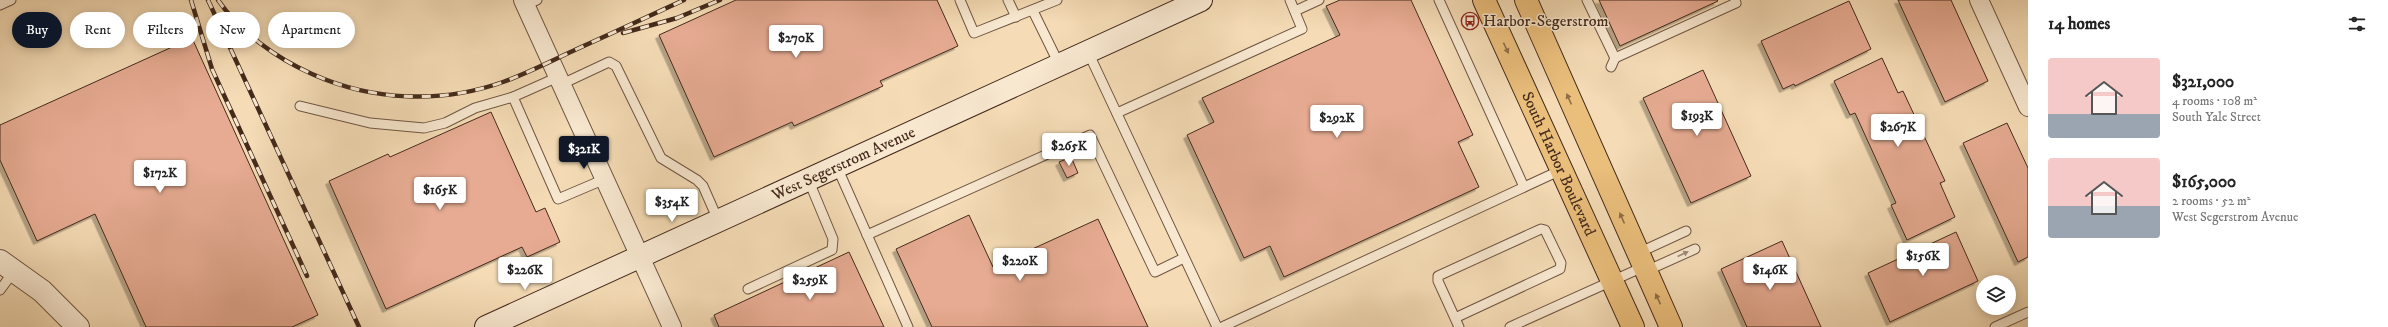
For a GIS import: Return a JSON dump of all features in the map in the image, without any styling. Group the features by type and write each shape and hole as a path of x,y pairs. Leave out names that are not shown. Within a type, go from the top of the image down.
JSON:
{"main road":[{"name":"West Segerstrom Avenue","path":"486,327 1201,0"},
{"name":"South Harbor Boulevard","path":"1484,0 1633,327"},
{"path":"1526,0 1671,327"},
{"path":"7,266 42,291 78,327"}],"street":[{"path":"1979,0 2024,87 2028,107"},
{"path":"529,2 560,81 641,256 672,327"}],"lane":[{"path":"0,5 11,0"},
{"path":"960,0 974,33 1033,11 1041,3 1057,0"},
{"path":"1008,0 1016,17"},
{"path":"1116,114 1302,29 1290,0"},
{"path":"1295,10 1319,0"},
{"path":"1439,0 1524,187"},
{"path":"1587,0 1615,58"},
{"path":"1611,67 1615,58 1737,1"},
{"path":"1033,11 1059,64"},
{"path":"1088,52 1217,327"},
{"path":"300,106 370,123 424,128 445,123 475,108 560,81 609,62 616,66 661,158 697,180 703,186 718,220"},
{"path":"513,97 558,199 605,179"},
{"path":"867,235 1090,135 1155,272 1184,258"},
{"path":"837,167 908,327"},
{"path":"1222,327 1561,170"},
{"path":"748,289 832,250 833,239 808,180"},
{"path":"1455,318 1560,269 1561,263 1545,230 1541,229 1438,276 1438,281 1459,327"},
{"path":"1510,327 1612,281 1642,264 1686,231"},
{"path":"1642,264 1694,249"},
{"path":"0,290 7,266"},
{"path":"1995,327 2028,312"}],"building":[{"path":"736,0 937,0 958,46 880,81 883,86 794,126 792,122 714,157 659,35"},
{"path":"1340,0 1411,0 1473,135 1458,142 1479,187 1284,277 1270,246 1244,258 1187,135 1214,122 1202,98 1340,35 1326,6"},
{"path":"1599,0 1717,0 1718,1 1620,46"},
{"path":"1898,0 1951,0 1988,81 1945,102"},
{"path":"1849,1 1871,49 1795,86 1794,84 1783,89 1761,41"},
{"path":"170,48 197,48 318,315 292,327 146,327 95,214 37,241 0,160 0,125"},
{"path":"1882,58 1898,93 1903,91 1945,181 1940,183 1955,217 1907,240 1891,205 1896,203 1855,113 1850,115 1834,81"},
{"path":"1703,70 1751,176 1691,203 1643,98"},
{"path":"491,112 536,212 545,208 560,242 527,257 522,247 386,309 329,181 388,154 390,157"},
{"path":"2007,123 2028,168 2028,257 2018,262 1963,143"},
{"path":"1071,157 1078,173 1067,178 1059,162"},
{"path":"969,215 993,267 1098,219 1148,327 932,327 896,249"},
{"path":"1956,232 1976,277 1976,282 1890,322 1868,273"},
{"path":"1782,241 1821,327 1747,327 1721,269"},
{"path":"849,252 884,327 719,327 714,315"}],"railway":[{"path":"191,0 212,69 307,276"},
{"path":"208,0 359,327"},
{"path":"218,0 227,12 248,33 272,52 299,68 335,83 358,90 407,96 455,94 503,82 531,71 684,0"},
{"path":"623,33 677,18 720,0"}],"place":[{"name":"Harbor-Segerstrom","path":"1470,21"}]}
